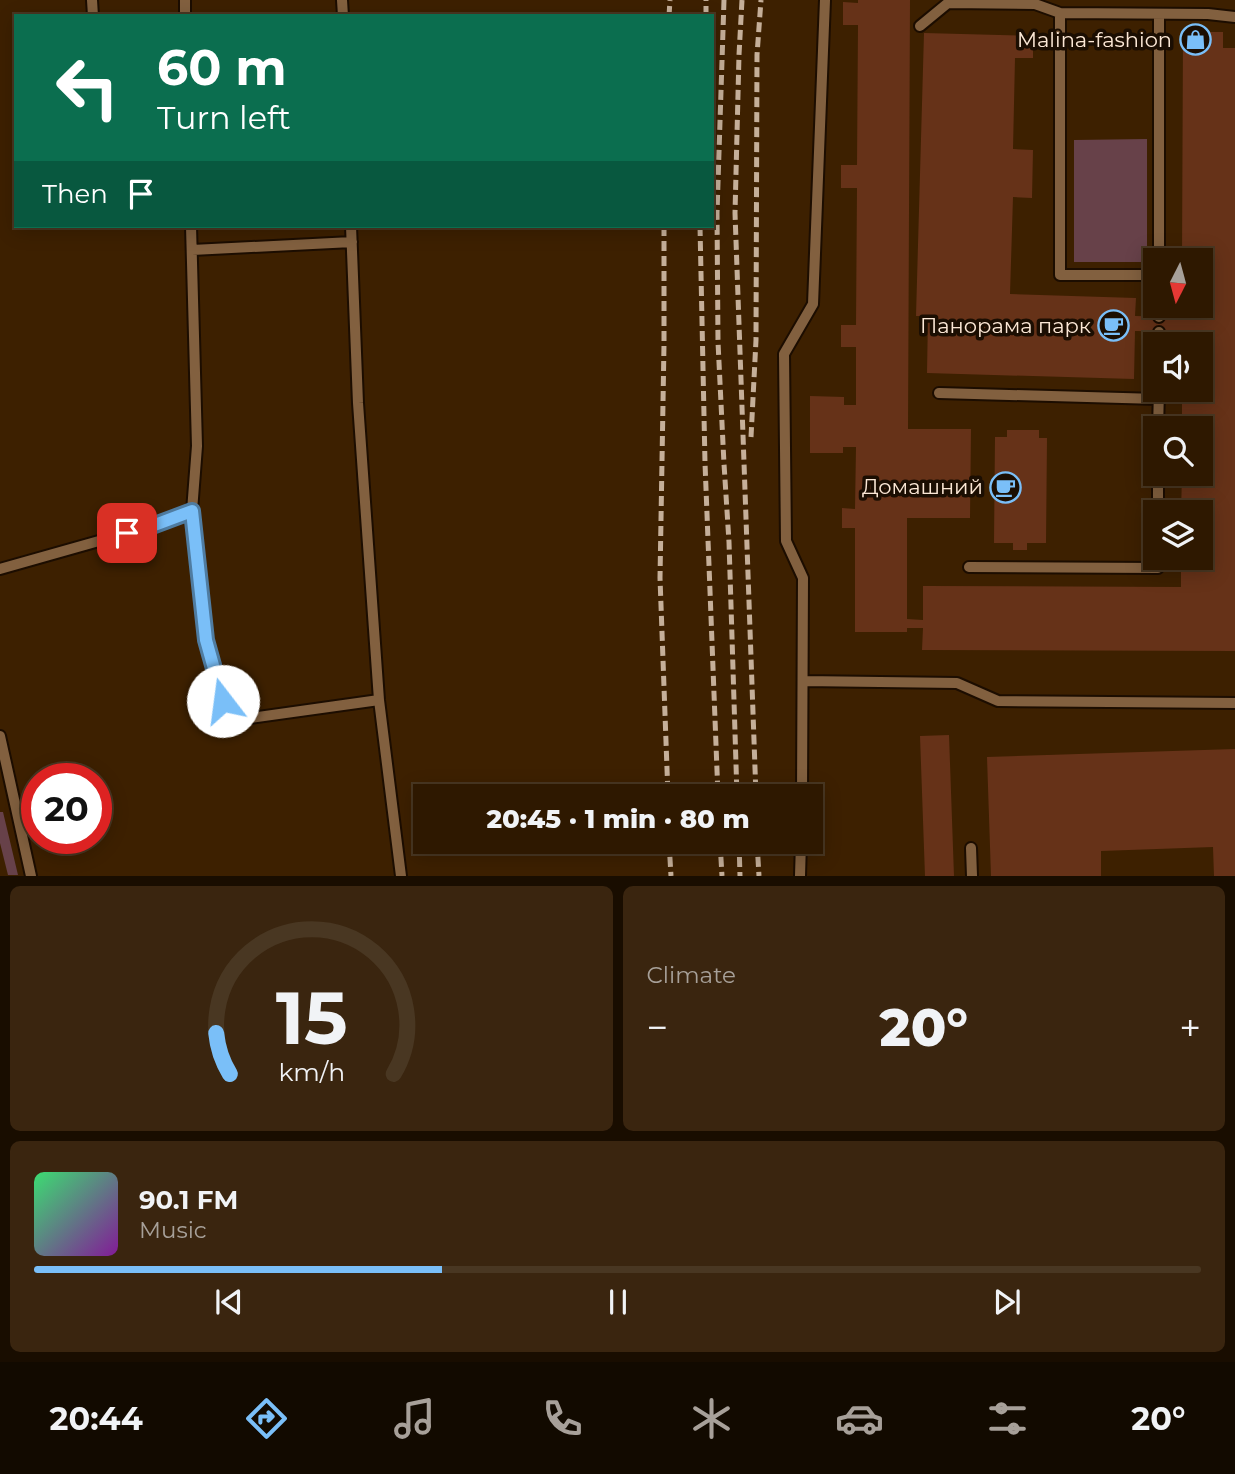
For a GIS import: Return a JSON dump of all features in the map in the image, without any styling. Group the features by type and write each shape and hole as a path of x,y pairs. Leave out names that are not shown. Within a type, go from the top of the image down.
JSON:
{"lane":[{"path":"802,784 803,578 786,541 785,354 813,304 825,0"},
{"path":"920,26 948,3 1035,4 1060,13 1208,14 1235,17"},
{"path":"1060,13 1060,275 1143,275"},
{"path":"1159,14 1159,248"},
{"path":"191,228 197,446 192,511 206,640 229,722 379,700"},
{"path":"351,228 358,403 379,700 401,876"},
{"path":"192,250 352,242"},
{"path":"939,393 1143,395"},
{"path":"0,569 152,526 192,511"},
{"path":"969,567 1143,568"},
{"path":"803,681 957,683 998,701 1235,703"},
{"path":"0,736 31,876"},
{"path":"971,848 972,876"},
{"path":"800,876 801,854"}],"shaded area":[{"path":"1147,139 1147,248 1143,248 1143,262 1074,262 1074,140"},
{"path":"0,812 3,812 18,875 8,875 0,843"}],"building":[{"path":"858,0 910,0 908,429 971,429 970,518 907,518 907,619 923,620 923,586 1181,587 1181,570 1213,570 1213,500 1181,500 1182,486 1213,486 1213,416 1182,416 1182,402 1213,402 1213,332 1135,331 1134,379 927,373 928,316 916,316 924,33 1033,36 1033,58 1015,58 1013,149 1033,150 1032,198 1013,197 1010,294 1136,298 1135,316 1143,318 1213,318 1213,248 1182,248 1183,32 1223,32 1223,48 1235,48 1235,651 922,650 923,628 907,628 907,632 855,632 855,528 842,528 842,508 855,509 856,447 843,447 843,453 810,453 810,396 844,397 844,405 856,405 856,347 841,347 841,325 856,325 857,188 841,188 841,165 857,165 858,25 843,25 843,2 858,3"},
{"path":"1007,430 1039,430 1039,438 1047,438 1046,543 1027,543 1027,550 1013,550 1013,543 994,543 995,437 1007,437"},
{"path":"949,735 954,876 925,876 920,736"},
{"path":"1235,749 1235,876 1214,876 1213,847 1101,851 1101,876 991,876 987,757"}],"railway":[{"path":"669,14 670,0"},
{"path":"706,0 706,14"},
{"path":"724,0 717,213 718,342 729,542 737,784"},
{"path":"742,0 735,213 756,784"},
{"path":"751,437 756,340 757,55 761,0"},
{"path":"664,228 660,578 668,784"},
{"path":"700,228 705,463 718,784"},
{"path":"670,854 671,876"},
{"path":"721,854 722,876"},
{"path":"739,854 740,876"},
{"path":"758,854 759,876"}],"place":[{"name":"Malina-fashion","path":"1195,40"},
{"name":"Панорама парк","path":"1114,326"},
{"name":"Домашний","path":"1006,487"}],"route":[{"path":"127,533 192,511 206,640 223,701"}]}
